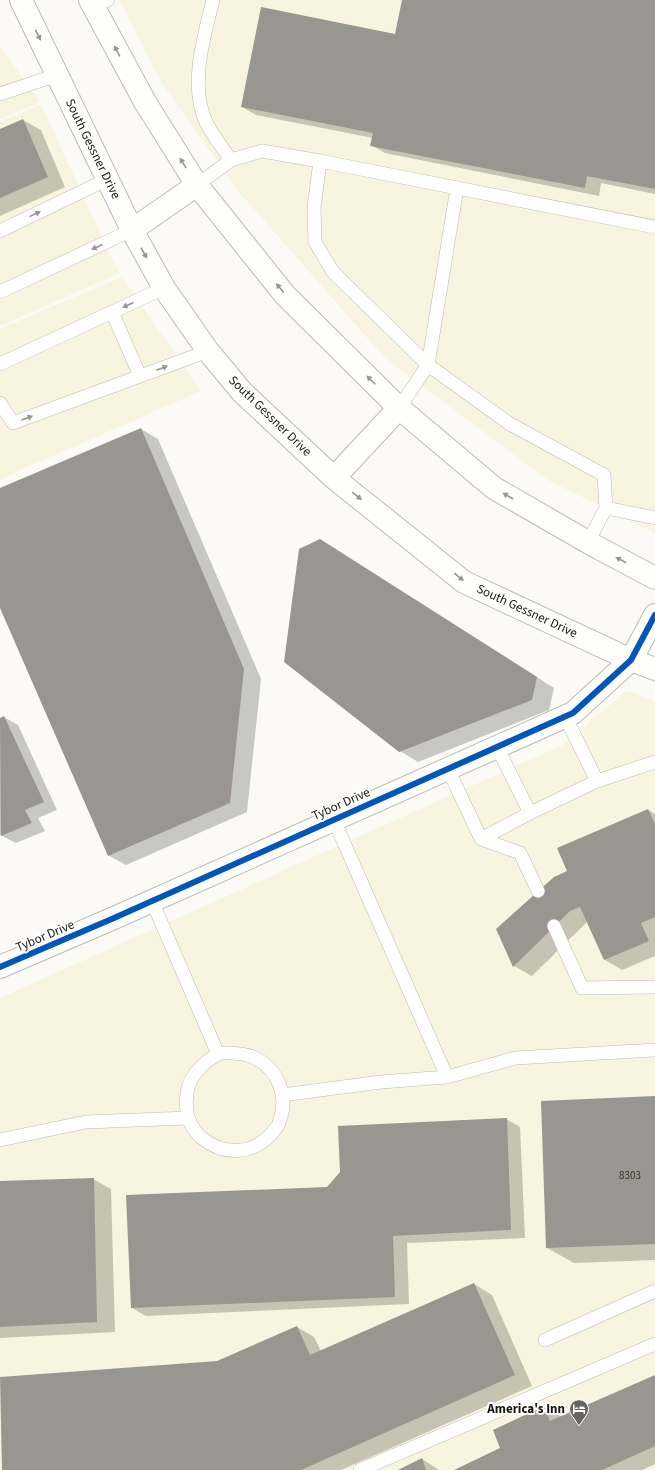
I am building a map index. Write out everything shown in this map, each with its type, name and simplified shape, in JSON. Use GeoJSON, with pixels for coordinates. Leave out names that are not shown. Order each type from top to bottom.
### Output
{"type":"FeatureCollection","features":[{"type":"Feature","properties":{"kind":"main road","name":"South Gessner Drive"},"geometry":{"type":"LineString","coordinates":[[21,0],[132,230],[164,288],[208,351],[242,392],[334,478],[464,582],[631,660],[655,669]]}},
{"type":"Feature","properties":{"kind":"main road"},"geometry":{"type":"LineString","coordinates":[[97,2],[145,102],[197,186],[285,295],[399,408],[494,488],[588,542],[655,578]]}},
{"type":"Feature","properties":{"kind":"main road"},"geometry":{"type":"LineString","coordinates":[[132,230],[197,186]]}},
{"type":"Feature","properties":{"kind":"main road"},"geometry":{"type":"LineString","coordinates":[[334,478],[399,408]]}},
{"type":"Feature","properties":{"kind":"main road","name":"Tybor Drive"},"geometry":{"type":"LineString","coordinates":[[0,966],[152,901],[573,713],[631,660],[655,615]]}},
{"type":"Feature","properties":{"kind":"lane"},"geometry":{"type":"LineString","coordinates":[[213,0],[199,63],[199,98],[205,121],[231,160]]}},
{"type":"Feature","properties":{"kind":"lane"},"geometry":{"type":"LineString","coordinates":[[0,94],[57,75]]}},
{"type":"Feature","properties":{"kind":"lane"},"geometry":{"type":"LineString","coordinates":[[197,186],[231,160],[262,151],[655,227]]}},
{"type":"Feature","properties":{"kind":"lane"},"geometry":{"type":"LineString","coordinates":[[320,161],[314,208],[315,242],[333,272],[428,365],[510,424],[604,476],[606,508],[588,542]]}},
{"type":"Feature","properties":{"kind":"lane"},"geometry":{"type":"LineString","coordinates":[[0,231],[108,179]]}},
{"type":"Feature","properties":{"kind":"lane"},"geometry":{"type":"LineString","coordinates":[[399,408],[428,365],[457,188]]}},
{"type":"Feature","properties":{"kind":"lane"},"geometry":{"type":"LineString","coordinates":[[0,292],[132,230]]}},
{"type":"Feature","properties":{"kind":"lane"},"geometry":{"type":"LineString","coordinates":[[0,364],[164,288]]}},
{"type":"Feature","properties":{"kind":"lane"},"geometry":{"type":"LineString","coordinates":[[112,312],[140,376]]}},
{"type":"Feature","properties":{"kind":"lane"},"geometry":{"type":"LineString","coordinates":[[0,403],[13,423],[208,351]]}},
{"type":"Feature","properties":{"kind":"lane"},"geometry":{"type":"LineString","coordinates":[[606,508],[655,518]]}},
{"type":"Feature","properties":{"kind":"lane"},"geometry":{"type":"LineString","coordinates":[[565,716],[597,781]]}},
{"type":"Feature","properties":{"kind":"lane"},"geometry":{"type":"LineString","coordinates":[[496,747],[530,813]]}},
{"type":"Feature","properties":{"kind":"lane"},"geometry":{"type":"LineString","coordinates":[[481,839],[530,813],[597,781],[655,762]]}},
{"type":"Feature","properties":{"kind":"lane"},"geometry":{"type":"LineString","coordinates":[[448,768],[481,839],[520,852],[538,891]]}},
{"type":"Feature","properties":{"kind":"lane"},"geometry":{"type":"LineString","coordinates":[[334,820],[447,1077]]}},
{"type":"Feature","properties":{"kind":"lane"},"geometry":{"type":"LineString","coordinates":[[152,901],[218,1054]]}},
{"type":"Feature","properties":{"kind":"lane"},"geometry":{"type":"LineString","coordinates":[[554,926],[582,988],[655,987]]}},
{"type":"Feature","properties":{"kind":"lane"},"geometry":{"type":"LineString","coordinates":[[282,1095],[381,1082],[447,1077],[515,1058],[655,1050]]}},
{"type":"Feature","properties":{"kind":"lane"},"geometry":{"type":"LineString","coordinates":[[232,1053],[252,1056],[270,1068],[280,1084],[282,1095],[284,1105],[279,1124],[266,1140],[247,1150],[229,1151],[211,1146],[197,1134],[188,1118],[185,1101],[189,1084],[198,1069],[218,1054],[232,1053]]}},
{"type":"Feature","properties":{"kind":"lane"},"geometry":{"type":"LineString","coordinates":[[0,1140],[86,1122],[188,1118]]}},
{"type":"Feature","properties":{"kind":"lane"},"geometry":{"type":"LineString","coordinates":[[545,1340],[655,1291]]}},
{"type":"Feature","properties":{"kind":"lane"},"geometry":{"type":"LineString","coordinates":[[360,1470],[655,1344]]}},
{"type":"Feature","properties":{"kind":"shaded area"},"geometry":{"type":"Polygon","coordinates":[[[119,0],[655,0],[655,533],[546,479],[386,359],[240,193],[165,88],[119,0]]]}},
{"type":"Feature","properties":{"kind":"shaded area"},"geometry":{"type":"Polygon","coordinates":[[[0,46],[40,102],[0,119],[0,46]]]}},
{"type":"Feature","properties":{"kind":"shaded area"},"geometry":{"type":"Polygon","coordinates":[[[41,105],[119,273],[0,326],[0,122],[41,105]]]}},
{"type":"Feature","properties":{"kind":"shaded area"},"geometry":{"type":"Polygon","coordinates":[[[122,277],[201,391],[0,479],[0,329],[122,277]]]}},
{"type":"Feature","properties":{"kind":"shaded area"},"geometry":{"type":"Polygon","coordinates":[[[626,691],[655,701],[655,1470],[0,1470],[0,998],[563,745],[626,691]]]}},
{"type":"Feature","properties":{"kind":"building"},"geometry":{"type":"Polygon","coordinates":[[[402,0],[655,0],[655,189],[587,176],[585,188],[370,146],[373,133],[241,107],[261,7],[395,34],[402,0]]]}},
{"type":"Feature","properties":{"kind":"building"},"geometry":{"type":"Polygon","coordinates":[[[23,119],[48,177],[0,198],[0,129],[23,119]]]}},
{"type":"Feature","properties":{"kind":"building"},"geometry":{"type":"Polygon","coordinates":[[[141,428],[244,669],[230,803],[108,856],[0,608],[0,488],[141,428]]]}},
{"type":"Feature","properties":{"kind":"building"},"geometry":{"type":"Polygon","coordinates":[[[320,539],[537,677],[532,700],[399,752],[284,662],[299,549],[320,539]]]}},
{"type":"Feature","properties":{"kind":"building"},"geometry":{"type":"Polygon","coordinates":[[[4,716],[44,802],[25,810],[32,823],[1,836],[0,718],[4,716]]]}},
{"type":"Feature","properties":{"kind":"building"},"geometry":{"type":"Polygon","coordinates":[[[648,809],[655,824],[655,917],[641,923],[649,941],[604,960],[580,907],[570,911],[513,967],[496,929],[554,877],[567,871],[557,848],[648,809]]]}},
{"type":"Feature","properties":{"kind":"building"},"geometry":{"type":"Polygon","coordinates":[[[655,1096],[655,1244],[546,1248],[541,1101],[655,1096]]]}},
{"type":"Feature","properties":{"kind":"building"},"geometry":{"type":"Polygon","coordinates":[[[507,1118],[511,1230],[393,1236],[395,1297],[131,1308],[126,1195],[327,1187],[340,1172],[338,1126],[507,1118]]]}},
{"type":"Feature","properties":{"kind":"building"},"geometry":{"type":"Polygon","coordinates":[[[94,1178],[97,1322],[0,1327],[0,1181],[94,1178]]]}},
{"type":"Feature","properties":{"kind":"building"},"geometry":{"type":"Polygon","coordinates":[[[474,1283],[515,1375],[301,1470],[2,1470],[0,1377],[217,1361],[297,1326],[310,1355],[474,1283]]]}},
{"type":"Feature","properties":{"kind":"building","name":"America's Inn"},"geometry":{"type":"Polygon","coordinates":[[[655,1375],[655,1446],[602,1470],[454,1470],[500,1448],[493,1430],[544,1406],[550,1421],[655,1375]]]}},
{"type":"Feature","properties":{"kind":"building"},"geometry":{"type":"Polygon","coordinates":[[[422,1458],[426,1470],[398,1470],[422,1458]]]}},
{"type":"Feature","properties":{"kind":"cycle path"},"geometry":{"type":"LineString","coordinates":[[0,967],[114,918],[573,713],[631,660],[655,615]]}},
{"type":"Feature","properties":{"kind":"place","name":"America's Inn"},"geometry":{"type":"Point","coordinates":[579,1426]}}]}
